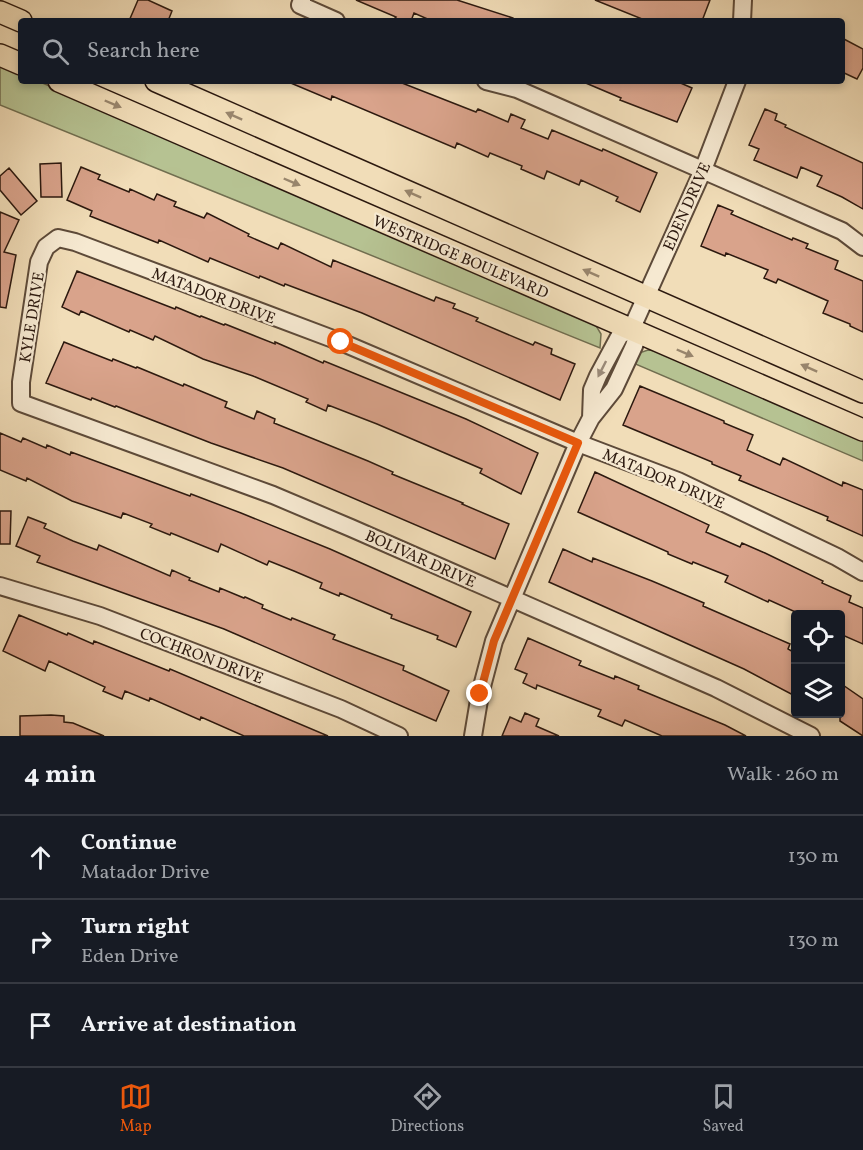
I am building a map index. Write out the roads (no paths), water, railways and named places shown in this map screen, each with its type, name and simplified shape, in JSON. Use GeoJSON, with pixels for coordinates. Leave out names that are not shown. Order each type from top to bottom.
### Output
{"type":"FeatureCollection","features":[{"type":"Feature","properties":{"kind":"main road"},"geometry":{"type":"LineString","coordinates":[[0,12],[18,20]]}},
{"type":"Feature","properties":{"kind":"main road"},"geometry":{"type":"LineString","coordinates":[[0,55],[18,63]]}},
{"type":"Feature","properties":{"kind":"main road","name":"WESTRIDGE BOULEVARD"},"geometry":{"type":"LineString","coordinates":[[66,84],[863,430]]}},
{"type":"Feature","properties":{"kind":"main road"},"geometry":{"type":"LineString","coordinates":[[163,84],[863,392]]}},
{"type":"Feature","properties":{"kind":"street"},"geometry":{"type":"LineString","coordinates":[[742,18],[743,0]]}},
{"type":"Feature","properties":{"kind":"street"},"geometry":{"type":"LineString","coordinates":[[301,3],[330,18]]}},
{"type":"Feature","properties":{"kind":"street"},"geometry":{"type":"LineString","coordinates":[[498,84],[517,89],[842,231],[863,247]]}},
{"type":"Feature","properties":{"kind":"street","name":"EDEN DRIVE"},"geometry":{"type":"LineString","coordinates":[[473,736],[480,694],[494,641],[578,443],[591,418],[614,389],[636,340],[631,330],[703,170],[736,84]]}},
{"type":"Feature","properties":{"kind":"street","name":"KYLE DRIVE"},"geometry":{"type":"LineString","coordinates":[[21,403],[21,382],[39,262],[46,247],[58,238]]}},
{"type":"Feature","properties":{"kind":"street","name":"MATADOR DRIVE"},"geometry":{"type":"LineString","coordinates":[[58,238],[75,242],[341,342],[578,443],[678,481],[837,557],[863,572]]}},
{"type":"Feature","properties":{"kind":"street","name":"BOLIVAR DRIVE"},"geometry":{"type":"LineString","coordinates":[[21,403],[273,495],[716,688],[811,736]]}},
{"type":"Feature","properties":{"kind":"street","name":"COCHRON DRIVE"},"geometry":{"type":"LineString","coordinates":[[0,586],[100,616],[341,709],[399,736]]}}]}
